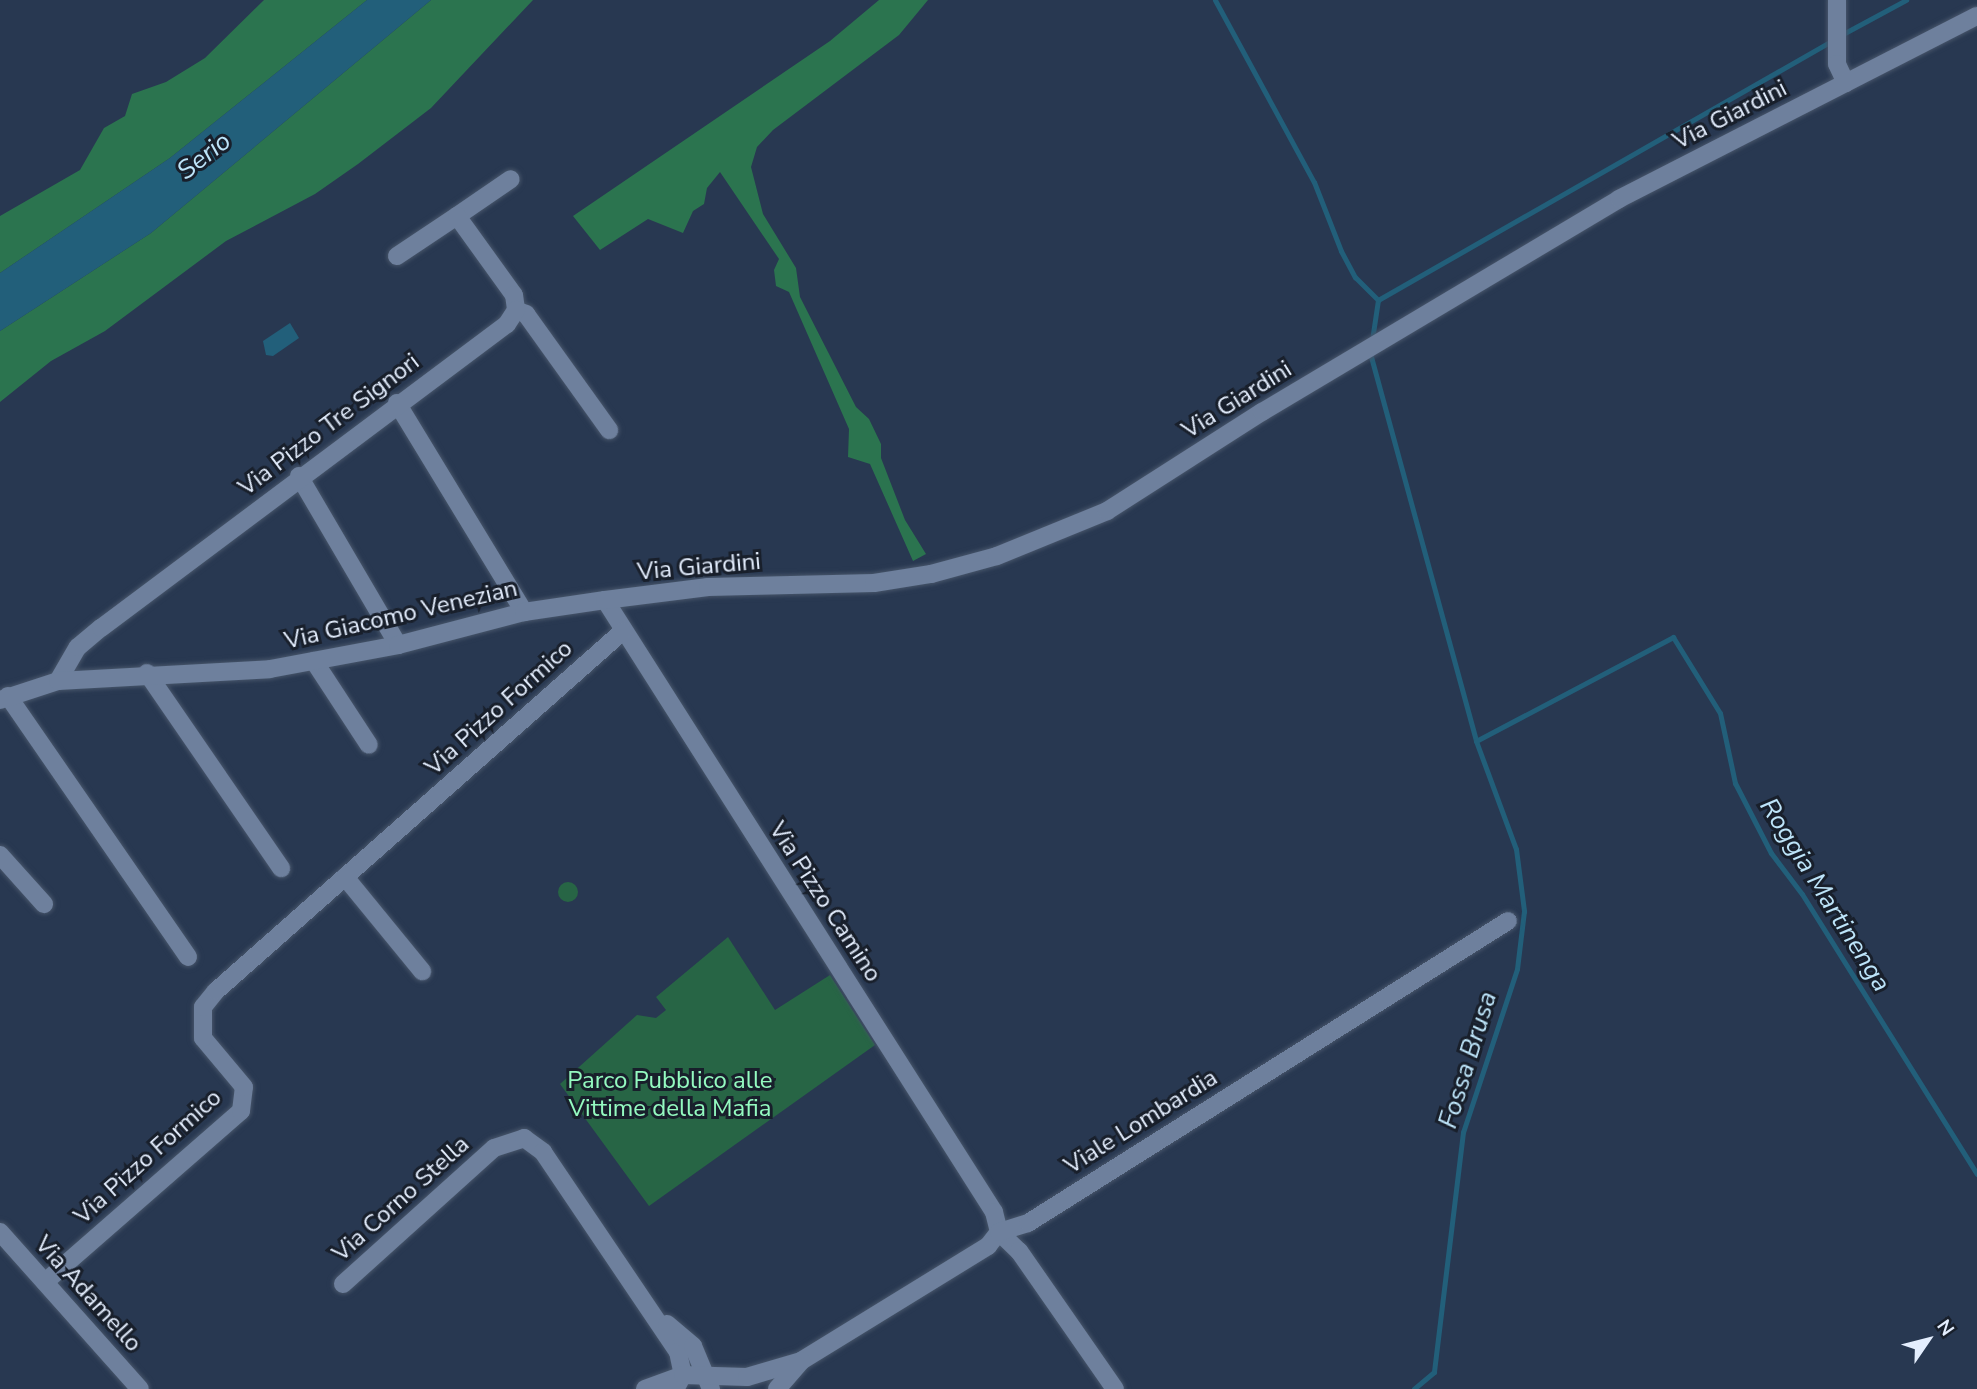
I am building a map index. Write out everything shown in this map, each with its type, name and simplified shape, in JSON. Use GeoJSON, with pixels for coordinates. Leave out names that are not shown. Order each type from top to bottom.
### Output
{"type":"FeatureCollection","features":[{"type":"Feature","properties":{"kind":"street"},"geometry":{"type":"LineString","coordinates":[[1837,9],[1837,64],[1846,83]]}},
{"type":"Feature","properties":{"kind":"street","name":"Via Giardini"},"geometry":{"type":"LineString","coordinates":[[605,600],[708,587],[874,583],[931,574],[1060,532],[1144,490],[1262,412],[1619,199],[1977,16]]}},
{"type":"Feature","properties":{"kind":"street"},"geometry":{"type":"LineString","coordinates":[[397,256],[511,179]]}},
{"type":"Feature","properties":{"kind":"street"},"geometry":{"type":"LineString","coordinates":[[457,216],[514,295],[516,310],[526,314],[609,430]]}},
{"type":"Feature","properties":{"kind":"street","name":"Via Pizzo Tre Signori"},"geometry":{"type":"LineString","coordinates":[[58,681],[78,647],[299,476],[507,324],[516,310]]}},
{"type":"Feature","properties":{"kind":"street"},"geometry":{"type":"LineString","coordinates":[[397,403],[524,612]]}},
{"type":"Feature","properties":{"kind":"street"},"geometry":{"type":"LineString","coordinates":[[299,476],[398,645]]}},
{"type":"Feature","properties":{"kind":"street","name":"Via Giacomo Venezian"},"geometry":{"type":"LineString","coordinates":[[4,698],[58,681],[147,673],[270,669],[398,645],[524,612],[605,600]]}},
{"type":"Feature","properties":{"kind":"street","name":"Via Pizzo Camino"},"geometry":{"type":"LineString","coordinates":[[605,600],[994,1212],[999,1232]]}},
{"type":"Feature","properties":{"kind":"street","name":"Via Pizzo Formico"},"geometry":{"type":"LineString","coordinates":[[45,1282],[241,1111],[244,1087],[203,1038],[204,1007],[216,991],[623,631]]}},
{"type":"Feature","properties":{"kind":"street"},"geometry":{"type":"LineString","coordinates":[[314,661],[369,745]]}},
{"type":"Feature","properties":{"kind":"street"},"geometry":{"type":"LineString","coordinates":[[147,673],[281,868]]}},
{"type":"Feature","properties":{"kind":"street"},"geometry":{"type":"LineString","coordinates":[[4,698],[188,957]]}},
{"type":"Feature","properties":{"kind":"street"},"geometry":{"type":"LineString","coordinates":[[0,855],[44,904]]}},
{"type":"Feature","properties":{"kind":"street"},"geometry":{"type":"LineString","coordinates":[[345,877],[422,971]]}},
{"type":"Feature","properties":{"kind":"street","name":"Viale Lombardia"},"geometry":{"type":"LineString","coordinates":[[645,1389],[679,1382],[707,1382],[729,1374],[747,1377],[802,1361],[988,1247],[999,1232],[1028,1223],[1508,921]]}},
{"type":"Feature","properties":{"kind":"street","name":"Via Corno Stella"},"geometry":{"type":"LineString","coordinates":[[343,1284],[494,1148],[524,1138],[543,1152],[678,1352],[679,1382]]}},
{"type":"Feature","properties":{"kind":"street","name":"Via Adamello"},"geometry":{"type":"LineString","coordinates":[[0,1232],[140,1389]]}},
{"type":"Feature","properties":{"kind":"street"},"geometry":{"type":"LineString","coordinates":[[999,1232],[1019,1251],[1115,1389]]}},
{"type":"Feature","properties":{"kind":"street","name":"Via Corno Stella"},"geometry":{"type":"LineString","coordinates":[[652,1312],[693,1346],[707,1382]]}},
{"type":"Feature","properties":{"kind":"street","name":"Viale Lombardia"},"geometry":{"type":"LineString","coordinates":[[778,1389],[802,1361]]}},
{"type":"Feature","properties":{"kind":"street"},"geometry":{"type":"LineString","coordinates":[[729,1374],[746,1389]]}},
{"type":"Feature","properties":{"kind":"green space"},"geometry":{"type":"Polygon","coordinates":[[[264,0],[367,0],[170,158],[0,273],[0,216],[80,170],[104,128],[125,116],[132,94],[166,82],[205,58],[264,0]]]}},
{"type":"Feature","properties":{"kind":"green space"},"geometry":{"type":"Polygon","coordinates":[[[431,0],[533,0],[431,108],[358,164],[315,194],[226,241],[105,331],[51,361],[0,402],[0,331],[151,233],[431,0]]]}},
{"type":"Feature","properties":{"kind":"green space"},"geometry":{"type":"Polygon","coordinates":[[[879,0],[928,0],[899,35],[773,130],[757,147],[751,167],[763,214],[796,268],[800,297],[856,407],[869,419],[881,444],[881,458],[905,520],[926,554],[913,561],[870,464],[848,457],[849,429],[789,292],[776,286],[774,270],[779,259],[720,172],[707,188],[704,204],[693,211],[683,233],[648,219],[600,250],[573,216],[830,41],[879,0]]]}},
{"type":"Feature","properties":{"kind":"green space"},"geometry":{"type":"Polygon","coordinates":[[[568,882],[575,885],[578,892],[575,899],[568,902],[561,899],[558,892],[561,885],[568,882]]]}},
{"type":"Feature","properties":{"kind":"green space","name":"Parco Pubblico alle Vittime della Mafia"},"geometry":{"type":"Polygon","coordinates":[[[728,937],[775,1010],[830,975],[875,1045],[649,1206],[560,1084],[637,1015],[656,1018],[666,1010],[656,997],[728,937]]]}},
{"type":"Feature","properties":{"kind":"water","name":"Serio"},"geometry":{"type":"Polygon","coordinates":[[[367,0],[431,0],[151,233],[0,331],[0,273],[170,158],[367,0]]]}},
{"type":"Feature","properties":{"kind":"water"},"geometry":{"type":"Polygon","coordinates":[[[290,323],[299,338],[273,356],[266,355],[263,341],[290,323]]]}},
{"type":"Feature","properties":{"kind":"waterway"},"geometry":{"type":"LineString","coordinates":[[1215,0],[1314,182],[1341,251],[1355,277],[1378,300]]}},
{"type":"Feature","properties":{"kind":"waterway"},"geometry":{"type":"LineString","coordinates":[[1841,35],[1906,0]]}},
{"type":"Feature","properties":{"kind":"waterway"},"geometry":{"type":"LineString","coordinates":[[1372,340],[1378,300],[1833,40]]}},
{"type":"Feature","properties":{"kind":"waterway","name":"Fossa Brusa"},"geometry":{"type":"LineString","coordinates":[[1370,353],[1476,741],[1516,849],[1524,911],[1517,969],[1463,1132],[1434,1372],[1414,1389]]}},
{"type":"Feature","properties":{"kind":"waterway","name":"Roggia Martinenga"},"geometry":{"type":"LineString","coordinates":[[1476,741],[1673,637],[1720,713],[1735,783],[1771,853],[1802,894],[1977,1174]]}}]}
